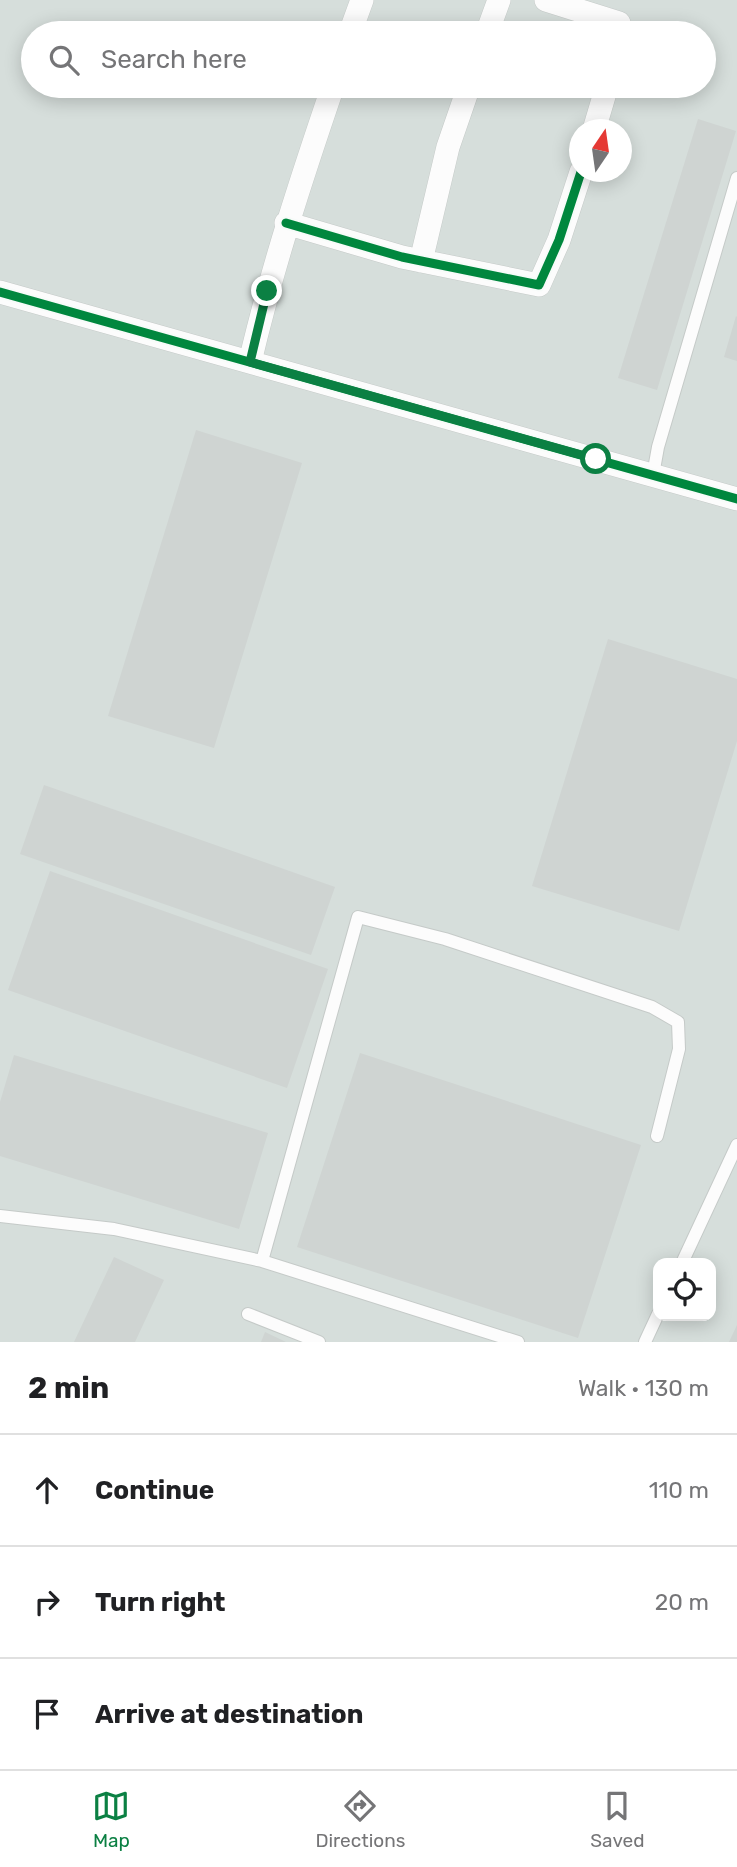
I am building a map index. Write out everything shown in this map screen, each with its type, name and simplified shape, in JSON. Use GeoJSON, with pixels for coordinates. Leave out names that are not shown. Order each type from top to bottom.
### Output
{"type":"FeatureCollection","features":[{"type":"Feature","properties":{"kind":"street"},"geometry":{"type":"LineString","coordinates":[[354,21],[362,0]]}},
{"type":"Feature","properties":{"kind":"street"},"geometry":{"type":"LineString","coordinates":[[491,21],[499,0]]}},
{"type":"Feature","properties":{"kind":"street"},"geometry":{"type":"LineString","coordinates":[[545,0],[612,21]]}},
{"type":"Feature","properties":{"kind":"street"},"geometry":{"type":"LineString","coordinates":[[250,362],[286,223],[328,98]]}},
{"type":"Feature","properties":{"kind":"street"},"geometry":{"type":"LineString","coordinates":[[421,261],[448,147],[465,98]]}},
{"type":"Feature","properties":{"kind":"street"},"geometry":{"type":"LineString","coordinates":[[597,119],[603,98]]}},
{"type":"Feature","properties":{"kind":"street"},"geometry":{"type":"LineString","coordinates":[[286,223],[402,257],[539,285],[559,240],[578,182]]}},
{"type":"Feature","properties":{"kind":"street"},"geometry":{"type":"LineString","coordinates":[[0,292],[737,499]]}},
{"type":"Feature","properties":{"kind":"lane"},"geometry":{"type":"LineString","coordinates":[[653,475],[658,447],[737,178]]}},
{"type":"Feature","properties":{"kind":"lane"},"geometry":{"type":"LineString","coordinates":[[262,1261],[358,917],[445,939],[652,1007],[678,1022],[679,1049],[657,1136]]}},
{"type":"Feature","properties":{"kind":"lane"},"geometry":{"type":"LineString","coordinates":[[684,1258],[737,1145]]}},
{"type":"Feature","properties":{"kind":"lane"},"geometry":{"type":"LineString","coordinates":[[0,1216],[114,1228],[262,1261],[519,1342]]}},
{"type":"Feature","properties":{"kind":"lane"},"geometry":{"type":"LineString","coordinates":[[248,1314],[319,1342]]}},
{"type":"Feature","properties":{"kind":"lane"},"geometry":{"type":"LineString","coordinates":[[645,1342],[655,1321]]}},
{"type":"Feature","properties":{"kind":"shaded area"},"geometry":{"type":"Polygon","coordinates":[[[0,0],[737,0],[737,1342],[0,1342],[0,0]]]}},
{"type":"Feature","properties":{"kind":"building"},"geometry":{"type":"Polygon","coordinates":[[[698,119],[736,131],[657,390],[618,378],[698,119]]]}},
{"type":"Feature","properties":{"kind":"building"},"geometry":{"type":"Polygon","coordinates":[[[737,317],[737,361],[724,357],[737,317]]]}},
{"type":"Feature","properties":{"kind":"building"},"geometry":{"type":"Polygon","coordinates":[[[196,430],[302,463],[214,748],[108,716],[196,430]]]}},
{"type":"Feature","properties":{"kind":"building"},"geometry":{"type":"Polygon","coordinates":[[[608,639],[737,679],[737,741],[679,931],[532,886],[608,639]]]}},
{"type":"Feature","properties":{"kind":"building"},"geometry":{"type":"Polygon","coordinates":[[[44,785],[335,887],[311,955],[20,854],[44,785]]]}},
{"type":"Feature","properties":{"kind":"building"},"geometry":{"type":"Polygon","coordinates":[[[50,871],[328,969],[287,1088],[8,990],[50,871]]]}},
{"type":"Feature","properties":{"kind":"building"},"geometry":{"type":"Polygon","coordinates":[[[360,1053],[641,1145],[578,1338],[297,1247],[360,1053]]]}},
{"type":"Feature","properties":{"kind":"building"},"geometry":{"type":"Polygon","coordinates":[[[14,1055],[268,1133],[239,1229],[0,1156],[0,1102],[14,1055]]]}},
{"type":"Feature","properties":{"kind":"building"},"geometry":{"type":"Polygon","coordinates":[[[114,1257],[164,1280],[135,1342],[74,1342],[114,1257]]]}},
{"type":"Feature","properties":{"kind":"building"},"geometry":{"type":"Polygon","coordinates":[[[737,1325],[737,1342],[729,1342],[737,1325]]]}},
{"type":"Feature","properties":{"kind":"building"},"geometry":{"type":"Polygon","coordinates":[[[265,1332],[286,1342],[261,1342],[265,1332]]]}},
{"type":"Feature","properties":{"kind":"cycle path"},"geometry":{"type":"LineString","coordinates":[[286,223],[402,257],[539,285],[559,240],[578,182]]}},
{"type":"Feature","properties":{"kind":"cycle path"},"geometry":{"type":"LineString","coordinates":[[0,292],[737,499]]}},
{"type":"Feature","properties":{"kind":"route"},"geometry":{"type":"LineString","coordinates":[[267,291],[250,362],[596,459]]}}]}
